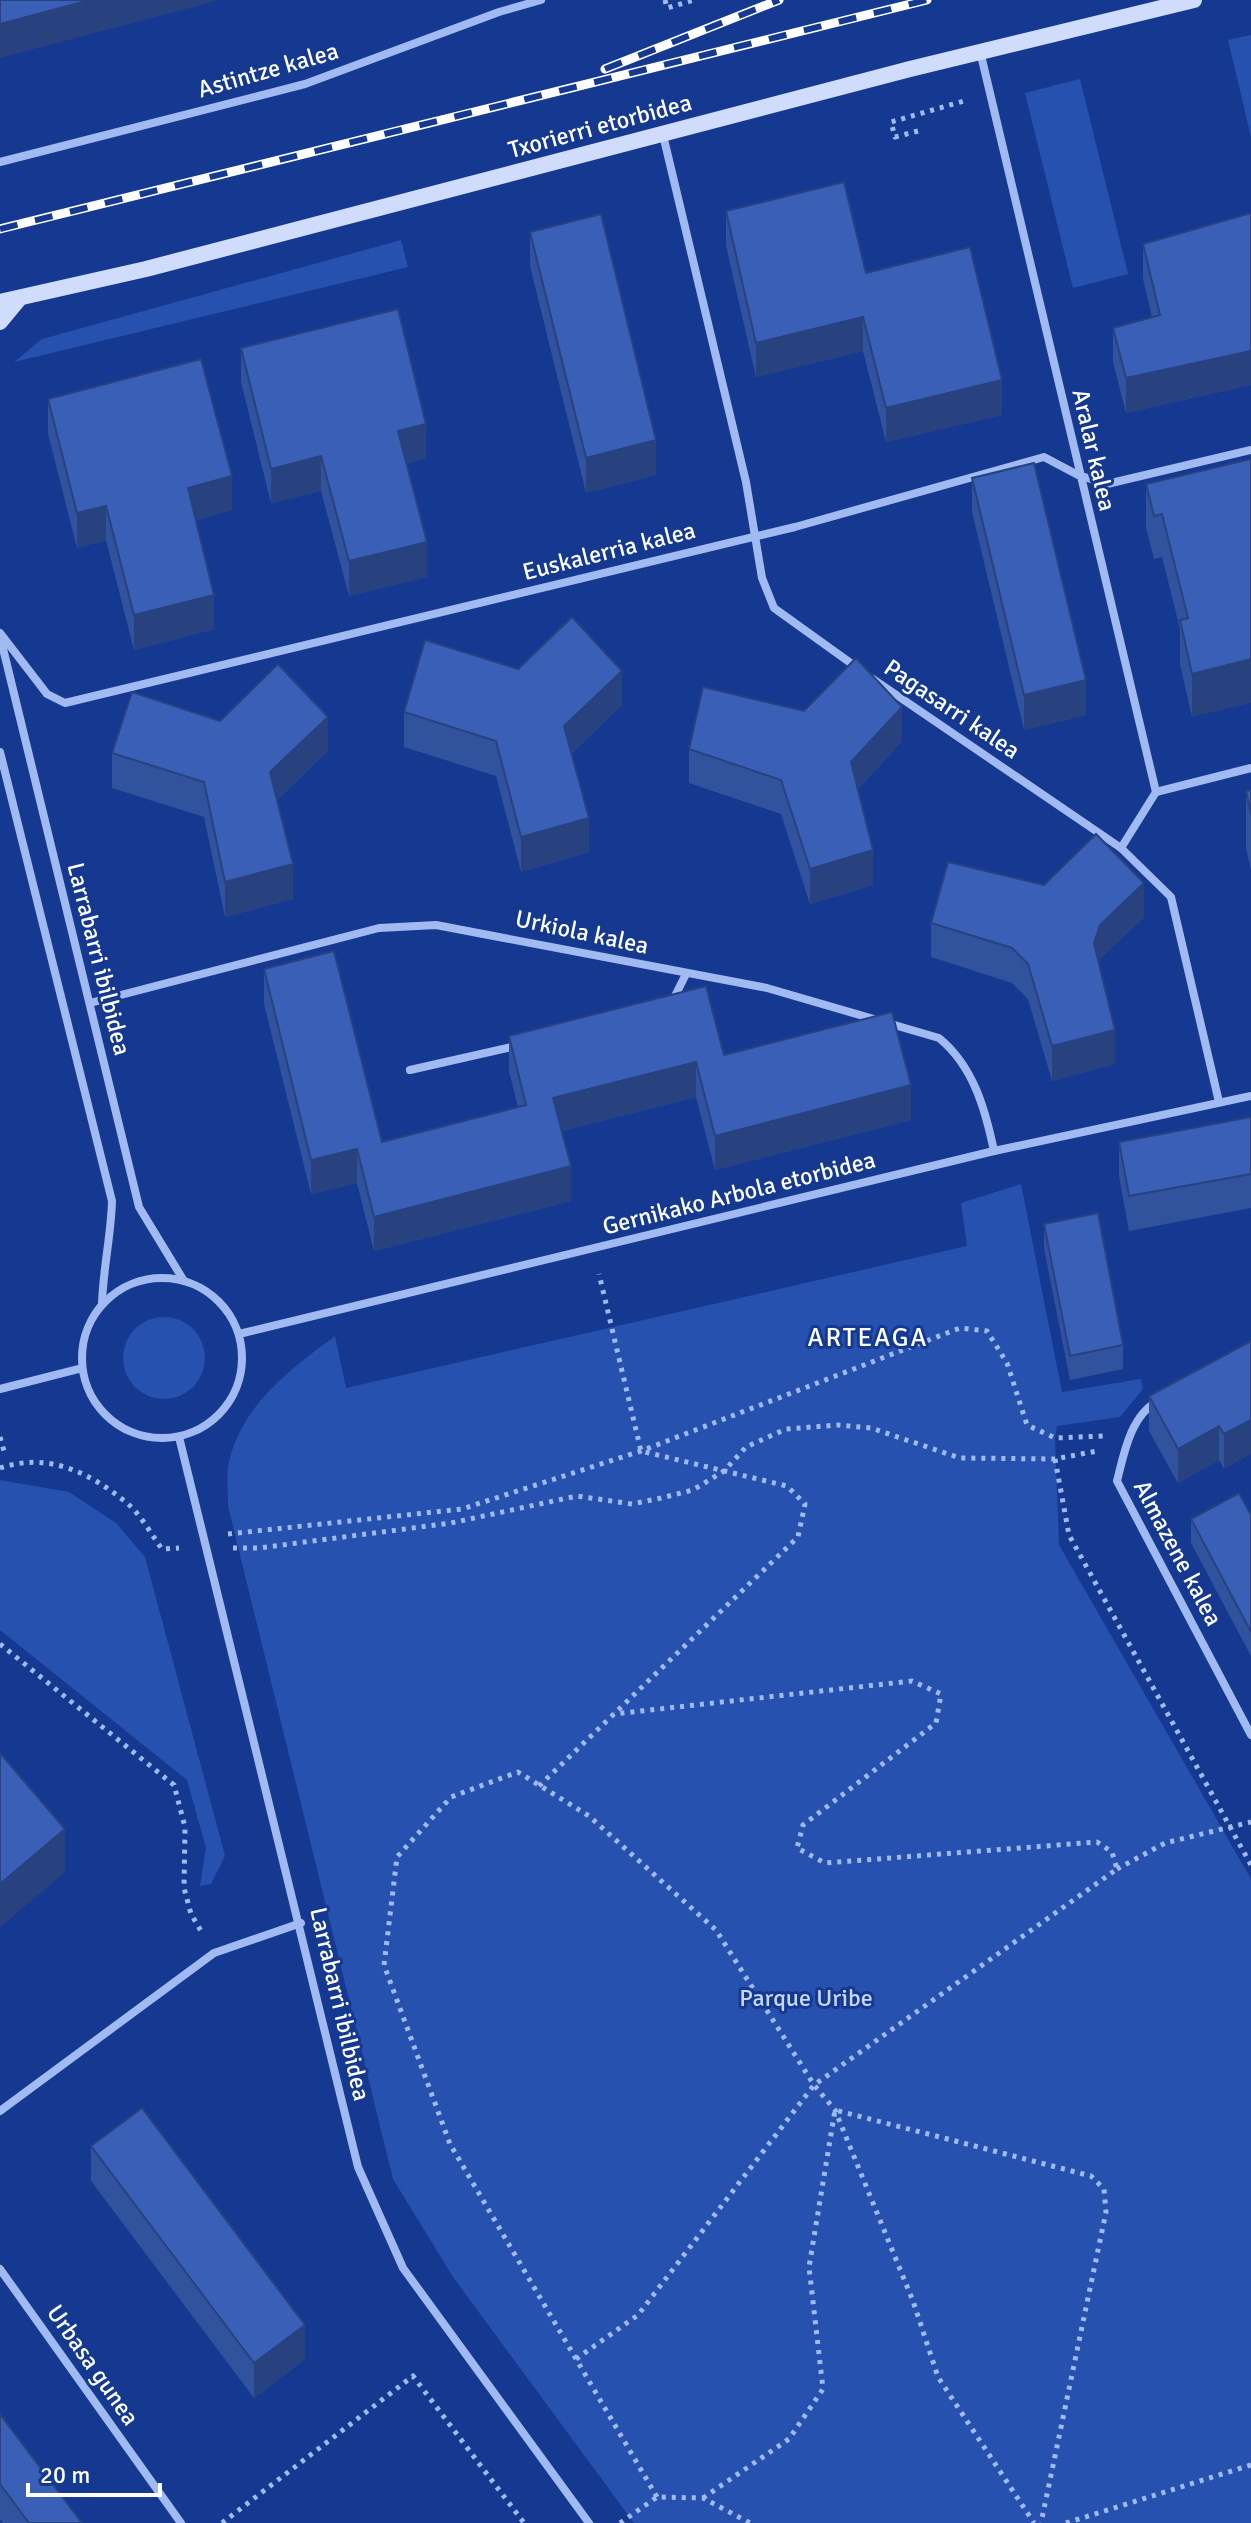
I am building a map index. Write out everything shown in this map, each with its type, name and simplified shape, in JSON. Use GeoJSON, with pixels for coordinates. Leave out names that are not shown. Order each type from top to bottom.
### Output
{"type":"FeatureCollection","features":[{"type":"Feature","properties":{"kind":"street","name":"Astintze kalea"},"geometry":{"type":"LineString","coordinates":[[0,162],[305,84],[499,12],[541,0]]}},
{"type":"Feature","properties":{"kind":"street","name":"Txorierri etorbidea"},"geometry":{"type":"LineString","coordinates":[[0,302],[663,135],[980,51],[1194,0]]}},
{"type":"Feature","properties":{"kind":"street","name":"Aralar kalea"},"geometry":{"type":"LineString","coordinates":[[980,51],[1078,475],[1156,792]]}},
{"type":"Feature","properties":{"kind":"street","name":"Pagasarri kalea"},"geometry":{"type":"LineString","coordinates":[[663,135],[746,482],[762,578],[774,608],[1121,848],[1171,897],[1219,1102]]}},
{"type":"Feature","properties":{"kind":"street"},"geometry":{"type":"LineString","coordinates":[[0,322],[19,299]]}},
{"type":"Feature","properties":{"kind":"street","name":"Euskalerria kalea"},"geometry":{"type":"LineString","coordinates":[[0,634],[47,694],[65,703],[755,536],[1044,457],[1078,475],[1107,484],[1251,450]]}},
{"type":"Feature","properties":{"kind":"street","name":"Larrabarri ibilbidea"},"geometry":{"type":"LineString","coordinates":[[0,634],[139,1207],[184,1281]]}},
{"type":"Feature","properties":{"kind":"street","name":"Larrabarri ibilbidea"},"geometry":{"type":"LineString","coordinates":[[0,752],[112,1201],[111,1227],[103,1261],[102,1304]]}},
{"type":"Feature","properties":{"kind":"street"},"geometry":{"type":"LineString","coordinates":[[1121,848],[1156,792],[1251,768]]}},
{"type":"Feature","properties":{"kind":"street","name":"Urkiola kalea"},"geometry":{"type":"LineString","coordinates":[[90,1003],[393,927],[436,925],[767,988],[939,1038],[962,1057],[986,1115],[994,1151]]}},
{"type":"Feature","properties":{"kind":"street"},"geometry":{"type":"LineString","coordinates":[[667,1011],[686,974]]}},
{"type":"Feature","properties":{"kind":"street"},"geometry":{"type":"LineString","coordinates":[[410,1070],[531,1042]]}},
{"type":"Feature","properties":{"kind":"street","name":"Gernikako Arbola etorbidea"},"geometry":{"type":"LineString","coordinates":[[239,1334],[994,1151],[1251,1096]]}},
{"type":"Feature","properties":{"kind":"street"},"geometry":{"type":"LineString","coordinates":[[162,1278],[184,1281],[208,1292],[227,1310],[239,1334],[243,1360],[238,1387],[224,1410],[204,1428],[179,1437],[152,1439],[126,1431],[105,1415],[89,1394],[82,1368],[82,1345],[102,1304],[119,1291],[140,1282],[162,1278]]}},
{"type":"Feature","properties":{"kind":"street"},"geometry":{"type":"LineString","coordinates":[[0,1389],[82,1368]]}},
{"type":"Feature","properties":{"kind":"street","name":"Almazene kalea"},"geometry":{"type":"LineString","coordinates":[[1162,1399],[1149,1405],[1125,1437],[1117,1481],[1251,1735]]}},
{"type":"Feature","properties":{"kind":"street","name":"Larrabarri ibilbidea"},"geometry":{"type":"LineString","coordinates":[[179,1437],[301,1923],[358,2167],[403,2268],[589,2523]]}},
{"type":"Feature","properties":{"kind":"street"},"geometry":{"type":"LineString","coordinates":[[0,2111],[214,1953],[301,1923]]}},
{"type":"Feature","properties":{"kind":"street","name":"Urbasa gunea"},"geometry":{"type":"LineString","coordinates":[[0,2269],[181,2523]]}},
{"type":"Feature","properties":{"kind":"path"},"geometry":{"type":"LineString","coordinates":[[665,0],[667,8],[694,0]]}},
{"type":"Feature","properties":{"kind":"path"},"geometry":{"type":"LineString","coordinates":[[918,131],[895,137],[891,122],[992,93]]}},
{"type":"Feature","properties":{"kind":"path"},"geometry":{"type":"LineString","coordinates":[[593,1249],[641,1451]]}},
{"type":"Feature","properties":{"kind":"path"},"geometry":{"type":"LineString","coordinates":[[204,1536],[462,1509],[641,1451],[960,1328],[987,1331],[1007,1363],[1027,1425],[1055,1438],[1125,1437]]}},
{"type":"Feature","properties":{"kind":"path"},"geometry":{"type":"LineString","coordinates":[[0,1468],[27,1459],[74,1469],[129,1505],[162,1549],[259,1548],[451,1523],[577,1496],[632,1504],[693,1490],[724,1471],[746,1447],[761,1437],[786,1429],[838,1425],[871,1428],[960,1458],[1055,1459],[1093,1454],[1125,1437]]}},
{"type":"Feature","properties":{"kind":"path"},"geometry":{"type":"LineString","coordinates":[[0,1437],[4,1451],[0,1454]]}},
{"type":"Feature","properties":{"kind":"path"},"geometry":{"type":"LineString","coordinates":[[539,1786],[798,1537],[805,1504],[787,1486],[641,1451]]}},
{"type":"Feature","properties":{"kind":"path"},"geometry":{"type":"LineString","coordinates":[[1055,1459],[1069,1535],[1251,1865]]}},
{"type":"Feature","properties":{"kind":"path"},"geometry":{"type":"LineString","coordinates":[[0,1644],[174,1785],[185,1827],[184,1888],[191,1914],[214,1953]]}},
{"type":"Feature","properties":{"kind":"path"},"geometry":{"type":"LineString","coordinates":[[614,1714],[912,1681],[941,1694],[936,1723],[803,1825],[797,1848],[825,1863],[1097,1842],[1112,1852],[1117,1869]]}},
{"type":"Feature","properties":{"kind":"path"},"geometry":{"type":"LineString","coordinates":[[657,2497],[450,2144],[384,1965],[397,1857],[451,1797],[518,1772],[589,1816],[716,1930],[814,2085],[835,2110],[913,2301],[938,2377],[1034,2523]]}},
{"type":"Feature","properties":{"kind":"path"},"geometry":{"type":"LineString","coordinates":[[576,2359],[638,2315],[814,2085],[1117,1869],[1165,1843],[1251,1822]]}},
{"type":"Feature","properties":{"kind":"path"},"geometry":{"type":"LineString","coordinates":[[703,2498],[789,2439],[823,2389],[809,2267],[835,2110]]}},
{"type":"Feature","properties":{"kind":"path"},"geometry":{"type":"LineString","coordinates":[[835,2110],[1091,2176],[1104,2189],[1106,2212],[1041,2523]]}},
{"type":"Feature","properties":{"kind":"path"},"geometry":{"type":"LineString","coordinates":[[222,2523],[413,2376],[524,2523]]}},
{"type":"Feature","properties":{"kind":"path"},"geometry":{"type":"LineString","coordinates":[[1066,2523],[1251,2465]]}},
{"type":"Feature","properties":{"kind":"path"},"geometry":{"type":"LineString","coordinates":[[620,2523],[657,2497],[703,2498],[750,2523]]}},
{"type":"Feature","properties":{"kind":"green space"},"geometry":{"type":"Polygon","coordinates":[[[1251,35],[1251,137],[1228,40],[1251,35]]]}},
{"type":"Feature","properties":{"kind":"green space"},"geometry":{"type":"Polygon","coordinates":[[[1080,79],[1128,274],[1073,288],[1025,93],[1080,79]]]}},
{"type":"Feature","properties":{"kind":"green space"},"geometry":{"type":"Polygon","coordinates":[[[401,240],[408,267],[14,362],[42,339],[401,240]]]}},
{"type":"Feature","properties":{"kind":"green space","name":"Parque Uribe"},"geometry":{"type":"Polygon","coordinates":[[[1021,1184],[1062,1392],[1141,1379],[1143,1389],[1120,1417],[1057,1426],[1059,1545],[1251,1879],[1251,2523],[634,2523],[453,2277],[393,2179],[228,1506],[227,1478],[235,1441],[245,1422],[270,1390],[335,1336],[346,1388],[967,1246],[961,1203],[1021,1184]]]}},
{"type":"Feature","properties":{"kind":"green space"},"geometry":{"type":"Polygon","coordinates":[[[164,1317],[180,1320],[193,1329],[202,1342],[205,1358],[202,1374],[193,1387],[180,1396],[164,1399],[148,1396],[135,1387],[126,1374],[123,1358],[126,1342],[135,1329],[148,1320],[164,1317]]]}},
{"type":"Feature","properties":{"kind":"green space"},"geometry":{"type":"Polygon","coordinates":[[[0,1480],[69,1492],[116,1523],[145,1557],[225,1856],[211,1884],[200,1886],[206,1848],[187,1780],[0,1630],[0,1480]]]}},
{"type":"Feature","properties":{"kind":"building"},"geometry":{"type":"Polygon","coordinates":[[[0,0],[90,0],[0,24],[0,0]]]}},
{"type":"Feature","properties":{"kind":"building"},"geometry":{"type":"Polygon","coordinates":[[[844,182],[866,273],[970,247],[1002,380],[886,408],[863,317],[756,343],[726,211],[844,182]]]}},
{"type":"Feature","properties":{"kind":"building"},"geometry":{"type":"Polygon","coordinates":[[[1251,213],[1251,351],[1126,378],[1113,328],[1160,315],[1143,244],[1251,213]]]}},
{"type":"Feature","properties":{"kind":"building"},"geometry":{"type":"Polygon","coordinates":[[[601,214],[656,440],[586,458],[530,232],[601,214]]]}},
{"type":"Feature","properties":{"kind":"building"},"geometry":{"type":"Polygon","coordinates":[[[398,309],[426,424],[398,431],[427,542],[349,561],[321,456],[271,469],[241,348],[398,309]]]}},
{"type":"Feature","properties":{"kind":"building"},"geometry":{"type":"Polygon","coordinates":[[[201,359],[232,476],[188,488],[214,595],[134,615],[106,506],[77,513],[48,399],[201,359]]]}},
{"type":"Feature","properties":{"kind":"building"},"geometry":{"type":"Polygon","coordinates":[[[1251,459],[1251,659],[1192,674],[1180,620],[1188,618],[1162,514],[1154,516],[1146,484],[1251,459]]]}},
{"type":"Feature","properties":{"kind":"building"},"geometry":{"type":"Polygon","coordinates":[[[1034,463],[1086,680],[1024,695],[972,478],[1034,463]]]}},
{"type":"Feature","properties":{"kind":"building"},"geometry":{"type":"Polygon","coordinates":[[[572,617],[622,671],[564,726],[589,818],[521,837],[496,741],[404,712],[425,640],[518,669],[572,617]]]}},
{"type":"Feature","properties":{"kind":"building"},"geometry":{"type":"Polygon","coordinates":[[[856,658],[902,707],[851,762],[873,850],[810,869],[781,780],[689,749],[703,687],[804,711],[856,658]]]}},
{"type":"Feature","properties":{"kind":"building"},"geometry":{"type":"Polygon","coordinates":[[[278,664],[328,717],[270,772],[293,864],[225,882],[204,782],[112,753],[132,692],[220,721],[278,664]]]}},
{"type":"Feature","properties":{"kind":"building"},"geometry":{"type":"Polygon","coordinates":[[[1251,790],[1251,814],[1246,791],[1251,790]]]}},
{"type":"Feature","properties":{"kind":"building"},"geometry":{"type":"Polygon","coordinates":[[[1096,834],[1144,883],[1100,925],[1094,943],[1115,1030],[1052,1046],[1028,964],[1012,948],[931,923],[948,862],[1044,885],[1096,834]]]}},
{"type":"Feature","properties":{"kind":"building"},"geometry":{"type":"Polygon","coordinates":[[[334,951],[382,1142],[526,1105],[509,1036],[706,986],[724,1055],[892,1012],[911,1085],[715,1136],[696,1062],[553,1098],[571,1166],[374,1217],[357,1149],[311,1160],[264,969],[334,951]]]}},
{"type":"Feature","properties":{"kind":"building"},"geometry":{"type":"Polygon","coordinates":[[[1251,1117],[1251,1174],[1129,1196],[1119,1142],[1251,1117]]]}},
{"type":"Feature","properties":{"kind":"building"},"geometry":{"type":"Polygon","coordinates":[[[1098,1213],[1123,1345],[1070,1356],[1044,1224],[1098,1213]]]}},
{"type":"Feature","properties":{"kind":"building"},"geometry":{"type":"Polygon","coordinates":[[[1251,1341],[1251,1420],[1224,1434],[1219,1426],[1178,1449],[1149,1396],[1251,1341]]]}},
{"type":"Feature","properties":{"kind":"building"},"geometry":{"type":"Polygon","coordinates":[[[1239,1493],[1251,1515],[1251,1632],[1191,1519],[1239,1493]]]}},
{"type":"Feature","properties":{"kind":"building"},"geometry":{"type":"Polygon","coordinates":[[[0,1753],[65,1829],[0,1884],[0,1753]]]}},
{"type":"Feature","properties":{"kind":"building"},"geometry":{"type":"Polygon","coordinates":[[[142,2108],[305,2325],[254,2363],[91,2146],[142,2108]]]}},
{"type":"Feature","properties":{"kind":"building"},"geometry":{"type":"Polygon","coordinates":[[[0,2414],[82,2523],[29,2523],[0,2484],[0,2414]]]}},
{"type":"Feature","properties":{"kind":"railway"},"geometry":{"type":"LineString","coordinates":[[605,69],[779,0]]}},
{"type":"Feature","properties":{"kind":"railway"},"geometry":{"type":"LineString","coordinates":[[0,229],[927,0]]}},
{"type":"Feature","properties":{"kind":"district","name":"ARTEAGA"},"geometry":{"type":"Point","coordinates":[868,1337]}}]}
